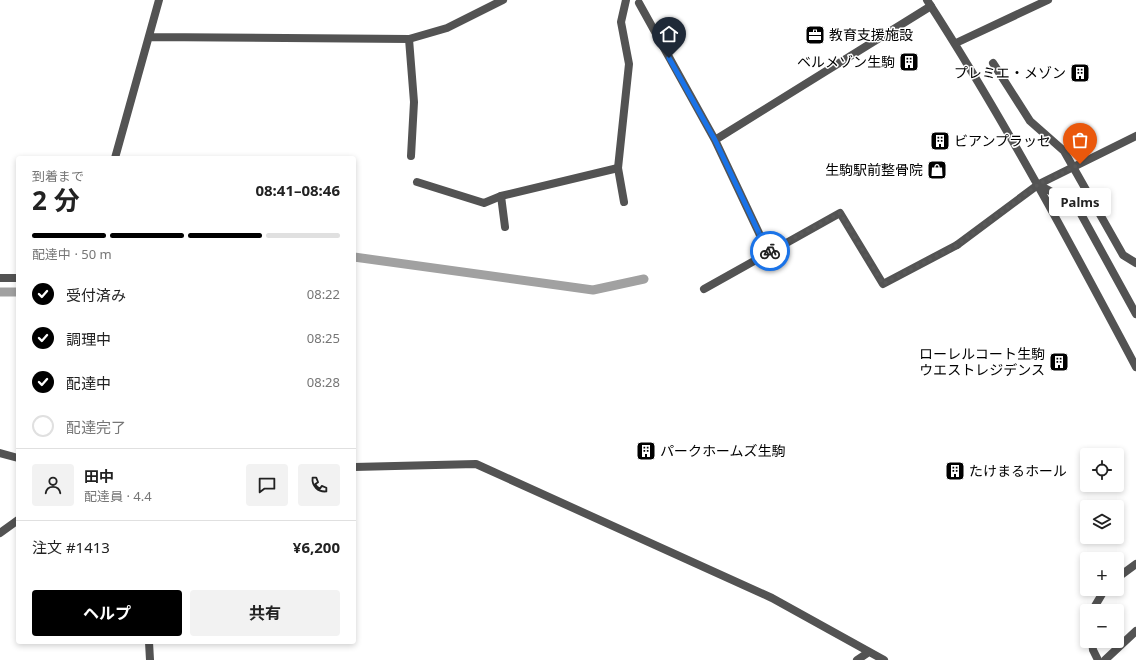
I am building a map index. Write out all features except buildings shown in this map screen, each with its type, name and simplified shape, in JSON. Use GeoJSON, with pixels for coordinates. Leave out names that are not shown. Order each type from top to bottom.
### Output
{"type":"FeatureCollection","features":[{"type":"Feature","properties":{"kind":"street"},"geometry":{"type":"LineString","coordinates":[[116,156],[160,0]]}},
{"type":"Feature","properties":{"kind":"street"},"geometry":{"type":"LineString","coordinates":[[149,37],[409,39],[447,28],[503,0]]}},
{"type":"Feature","properties":{"kind":"street"},"geometry":{"type":"LineString","coordinates":[[624,202],[618,168],[629,64],[621,22],[626,0]]}},
{"type":"Feature","properties":{"kind":"street"},"geometry":{"type":"LineString","coordinates":[[956,43],[1048,0]]}},
{"type":"Feature","properties":{"kind":"street"},"geometry":{"type":"LineString","coordinates":[[638,1],[715,140],[768,252]]}},
{"type":"Feature","properties":{"kind":"street"},"geometry":{"type":"LineString","coordinates":[[715,140],[929,3],[956,43],[1039,184],[1136,367]]}},
{"type":"Feature","properties":{"kind":"street"},"geometry":{"type":"LineString","coordinates":[[409,39],[414,102],[411,156]]}},
{"type":"Feature","properties":{"kind":"street"},"geometry":{"type":"LineString","coordinates":[[993,63],[1030,121],[1064,151],[1123,254],[1136,263]]}},
{"type":"Feature","properties":{"kind":"street"},"geometry":{"type":"LineString","coordinates":[[704,289],[840,213],[883,284],[957,245],[1039,184],[1136,136]]}},
{"type":"Feature","properties":{"kind":"street"},"geometry":{"type":"LineString","coordinates":[[416,182],[484,203],[501,196],[618,168]]}},
{"type":"Feature","properties":{"kind":"street"},"geometry":{"type":"LineString","coordinates":[[1039,184],[1076,205],[1136,314]]}},
{"type":"Feature","properties":{"kind":"street"},"geometry":{"type":"LineString","coordinates":[[501,196],[505,227]]}},
{"type":"Feature","properties":{"kind":"street"},"geometry":{"type":"LineString","coordinates":[[0,278],[16,278]]}},
{"type":"Feature","properties":{"kind":"street"},"geometry":{"type":"LineString","coordinates":[[0,453],[16,457]]}},
{"type":"Feature","properties":{"kind":"street"},"geometry":{"type":"LineString","coordinates":[[356,467],[476,464],[772,598],[884,660]]}},
{"type":"Feature","properties":{"kind":"street"},"geometry":{"type":"LineString","coordinates":[[0,533],[16,521]]}},
{"type":"Feature","properties":{"kind":"street"},"geometry":{"type":"LineString","coordinates":[[1124,573],[1136,564]]}},
{"type":"Feature","properties":{"kind":"street"},"geometry":{"type":"LineString","coordinates":[[1105,660],[1136,631]]}},
{"type":"Feature","properties":{"kind":"street"},"geometry":{"type":"LineString","coordinates":[[150,644],[150,660]]}},
{"type":"Feature","properties":{"kind":"street"},"geometry":{"type":"LineString","coordinates":[[1093,648],[1098,660]]}},
{"type":"Feature","properties":{"kind":"street"},"geometry":{"type":"LineString","coordinates":[[857,660],[869,652]]}},
{"type":"Feature","properties":{"kind":"waterway"},"geometry":{"type":"LineString","coordinates":[[356,257],[593,290],[644,279]]}},
{"type":"Feature","properties":{"kind":"waterway"},"geometry":{"type":"LineString","coordinates":[[0,292],[16,292]]}},
{"type":"Feature","properties":{"kind":"way so far"},"geometry":{"type":"LineString","coordinates":[[770,251],[840,213],[883,284],[957,245],[1039,184],[1080,164]]}},
{"type":"Feature","properties":{"kind":"place","name":"教育支援施設"},"geometry":{"type":"Point","coordinates":[815,35]}},
{"type":"Feature","properties":{"kind":"place","name":"ベルメゾン生駒"},"geometry":{"type":"Point","coordinates":[909,62]}},
{"type":"Feature","properties":{"kind":"place","name":"プレミエ・メゾン"},"geometry":{"type":"Point","coordinates":[1080,73]}},
{"type":"Feature","properties":{"kind":"place","name":"ビアンプラッセ"},"geometry":{"type":"Point","coordinates":[940,141]}},
{"type":"Feature","properties":{"kind":"place","name":"Palms"},"geometry":{"type":"Point","coordinates":[1080,164]}},
{"type":"Feature","properties":{"kind":"place","name":"生駒駅前整骨院"},"geometry":{"type":"Point","coordinates":[937,170]}},
{"type":"Feature","properties":{"kind":"place","name":"ローレルコート生駒 ウエストレジデンス"},"geometry":{"type":"Point","coordinates":[1059,362]}},
{"type":"Feature","properties":{"kind":"place","name":"パークホームズ生駒"},"geometry":{"type":"Point","coordinates":[646,451]}},
{"type":"Feature","properties":{"kind":"place","name":"たけまるホール"},"geometry":{"type":"Point","coordinates":[955,471]}},
{"type":"Feature","properties":{"kind":"route"},"geometry":{"type":"LineString","coordinates":[[669,58],[715,140],[768,252],[770,251]]}}]}
